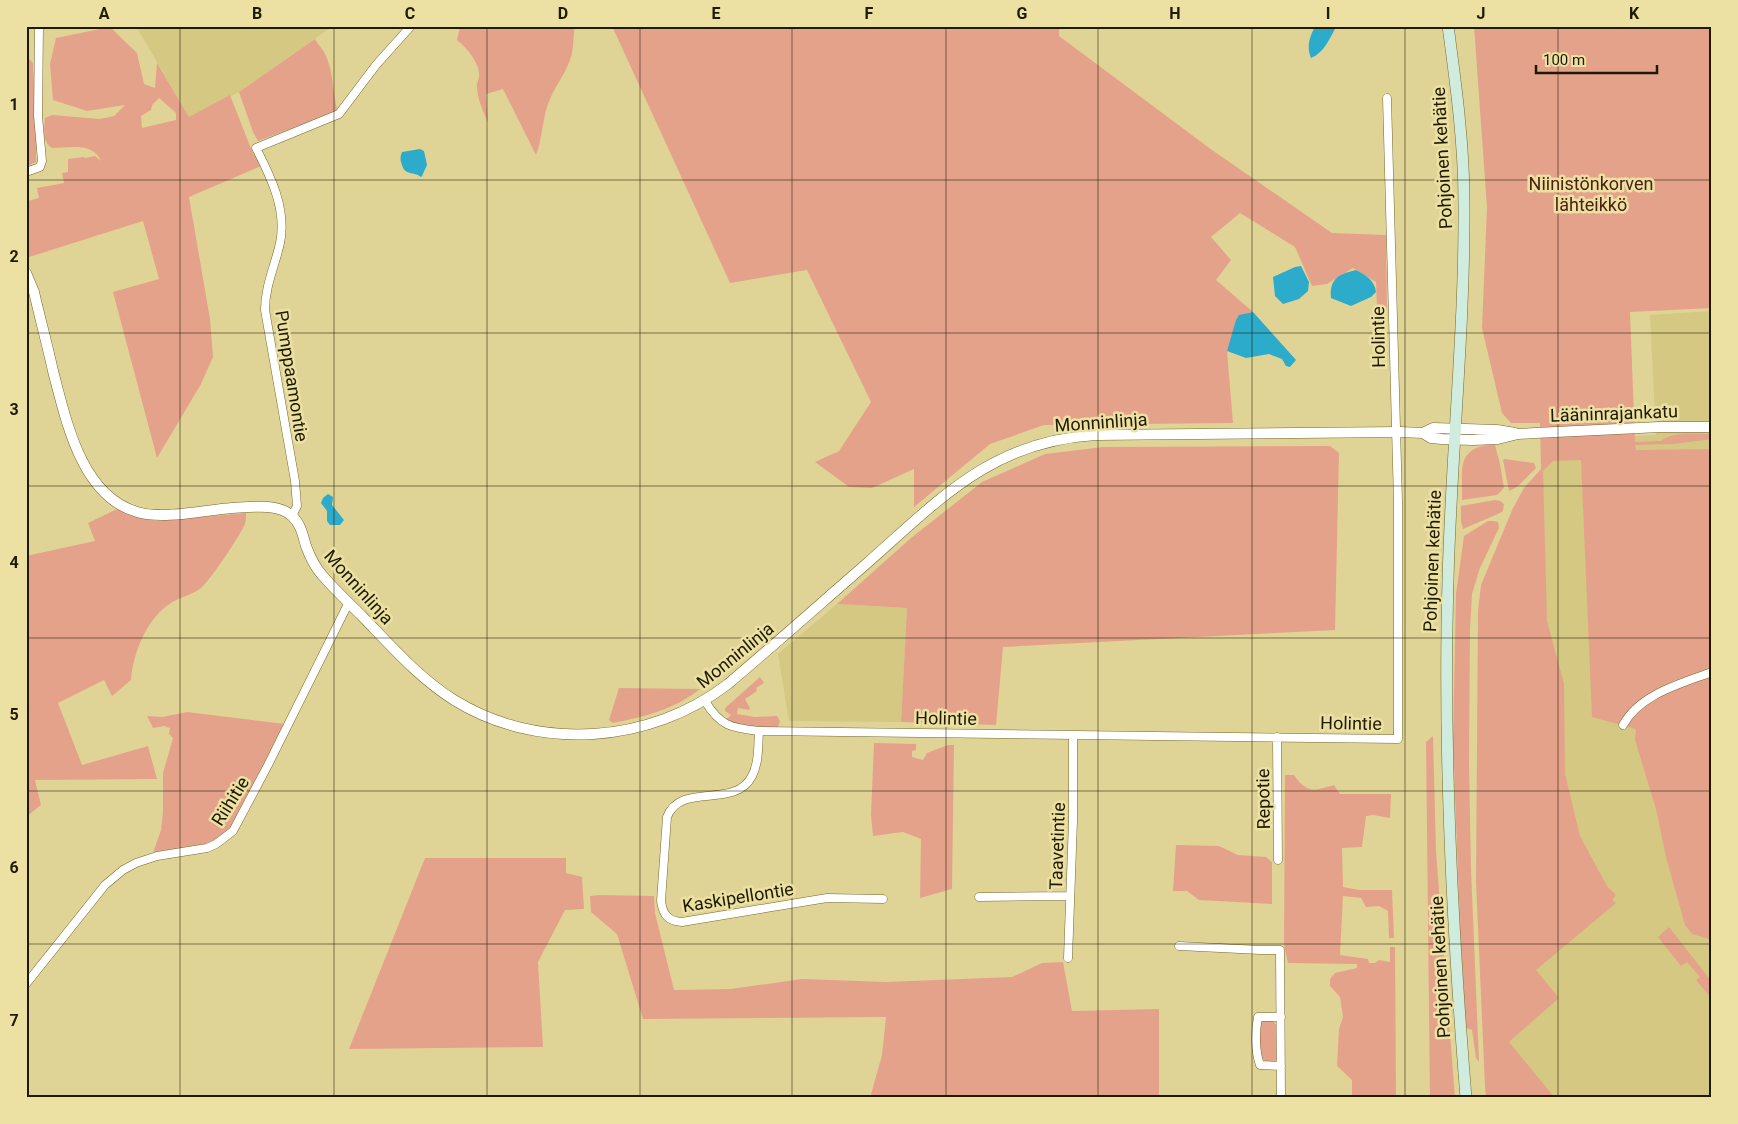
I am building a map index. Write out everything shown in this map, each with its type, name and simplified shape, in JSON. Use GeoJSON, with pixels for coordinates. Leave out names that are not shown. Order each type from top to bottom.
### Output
{"type":"FeatureCollection","features":[{"type":"Feature","properties":{"kind":"main road","name":"Pohjoinen kehätie"},"geometry":{"type":"LineString","coordinates":[[1448,26],[1458,106],[1464,201],[1462,306],[1448,579],[1448,758],[1456,966],[1466,1098]]}},
{"type":"Feature","properties":{"kind":"street"},"geometry":{"type":"LineString","coordinates":[[26,172],[40,167],[42,161],[38,116],[39,26]]}},
{"type":"Feature","properties":{"kind":"street","name":"Pumppaamontie"},"geometry":{"type":"LineString","coordinates":[[292,516],[297,506],[294,481],[265,310],[266,288],[280,244],[282,218],[269,172],[256,148],[339,114],[376,65],[411,26]]}},
{"type":"Feature","properties":{"kind":"street","name":"Holintie"},"geometry":{"type":"LineString","coordinates":[[704,701],[713,714],[724,724],[739,729],[759,731],[1398,739],[1398,501],[1387,98]]}},
{"type":"Feature","properties":{"kind":"street"},"geometry":{"type":"LineString","coordinates":[[26,273],[34,292],[69,430],[84,466],[103,490],[125,507],[149,514],[253,507],[279,509],[292,516]]}},
{"type":"Feature","properties":{"kind":"street","name":"Lääninrajankatu"},"geometry":{"type":"LineString","coordinates":[[1454,434],[1497,430],[1518,434],[1660,427],[1712,427]]}},
{"type":"Feature","properties":{"kind":"street","name":"Monninlinja"},"geometry":{"type":"LineString","coordinates":[[292,516],[299,524],[314,564],[322,574],[408,663],[431,684],[466,707],[516,728],[549,734],[579,736],[604,734],[649,725],[678,714],[704,701],[728,684],[956,486],[985,466],[1018,451],[1056,440],[1096,435],[1423,433],[1432,428],[1454,434]]}},
{"type":"Feature","properties":{"kind":"street","name":"Riihitie"},"geometry":{"type":"LineString","coordinates":[[26,984],[105,885],[123,870],[136,863],[157,856],[207,848],[216,844],[233,831],[268,766],[349,602]]}},
{"type":"Feature","properties":{"kind":"street"},"geometry":{"type":"LineString","coordinates":[[1623,725],[1637,706],[1653,696],[1712,672]]}},
{"type":"Feature","properties":{"kind":"street","name":"Kaskipellontie"},"geometry":{"type":"LineString","coordinates":[[759,731],[756,766],[747,784],[732,793],[686,799],[670,810],[667,817],[661,901],[662,912],[668,918],[682,922],[827,898],[884,899]]}},
{"type":"Feature","properties":{"kind":"street","name":"Taavetintie"},"geometry":{"type":"LineString","coordinates":[[1068,958],[1074,821],[1073,735]]}},
{"type":"Feature","properties":{"kind":"street","name":"Repotie"},"geometry":{"type":"LineString","coordinates":[[1277,738],[1278,860]]}},
{"type":"Feature","properties":{"kind":"street"},"geometry":{"type":"LineString","coordinates":[[979,897],[1070,896]]}},
{"type":"Feature","properties":{"kind":"street"},"geometry":{"type":"LineString","coordinates":[[1179,946],[1280,950],[1281,1098]]}},
{"type":"Feature","properties":{"kind":"street"},"geometry":{"type":"LineString","coordinates":[[1281,1017],[1258,1017],[1256,1026],[1257,1058],[1260,1065],[1281,1066]]}},
{"type":"Feature","properties":{"kind":"shaded area"},"geometry":{"type":"Polygon","coordinates":[[[136,26],[333,26],[239,92],[189,117],[136,26]]]}},
{"type":"Feature","properties":{"kind":"shaded area"},"geometry":{"type":"Polygon","coordinates":[[[1712,311],[1712,1098],[1529,1098],[1492,1054],[1551,919],[1542,440],[1656,435],[1650,315],[1712,311]]]}},
{"type":"Feature","properties":{"kind":"shaded area"},"geometry":{"type":"Polygon","coordinates":[[[837,604],[907,608],[901,722],[789,721],[778,654],[837,604]]]}},
{"type":"Feature","properties":{"kind":"green space"},"geometry":{"type":"Polygon","coordinates":[[[460,26],[575,26],[571,57],[547,106],[536,155],[503,89],[486,94],[488,122],[478,97],[478,68],[468,50],[457,40],[460,26]]]}},
{"type":"Feature","properties":{"kind":"green space"},"geometry":{"type":"Polygon","coordinates":[[[612,26],[1059,26],[1059,36],[1212,150],[1332,233],[1386,235],[1387,313],[1377,309],[1376,282],[1353,268],[1327,284],[1312,286],[1295,247],[1240,213],[1211,237],[1231,260],[1216,280],[1253,312],[1240,315],[1227,351],[1233,423],[1044,425],[990,444],[914,507],[914,469],[872,488],[849,487],[815,462],[839,451],[871,402],[807,270],[730,283],[612,26]]]}},
{"type":"Feature","properties":{"kind":"green space","name":"Niinistönkorven lähteikkö"},"geometry":{"type":"Polygon","coordinates":[[[1474,26],[1712,26],[1712,308],[1630,312],[1635,442],[1661,441],[1678,434],[1712,434],[1712,439],[1674,444],[1635,445],[1636,450],[1712,449],[1712,940],[1692,934],[1685,925],[1666,857],[1656,809],[1635,740],[1636,729],[1592,717],[1581,460],[1553,461],[1543,471],[1547,621],[1564,684],[1565,774],[1580,836],[1607,886],[1616,895],[1612,900],[1616,903],[1536,970],[1559,998],[1509,1042],[1555,1098],[1486,1098],[1485,1087],[1476,881],[1478,611],[1481,585],[1513,508],[1524,488],[1541,469],[1540,423],[1511,423],[1502,413],[1482,328],[1487,208],[1474,26]]]}},
{"type":"Feature","properties":{"kind":"green space"},"geometry":{"type":"Polygon","coordinates":[[[110,27],[137,53],[144,84],[155,88],[157,63],[189,117],[230,95],[252,151],[261,166],[189,197],[210,319],[213,357],[201,384],[157,458],[113,292],[159,279],[143,221],[26,258],[26,195],[28,201],[39,198],[37,188],[64,183],[62,173],[68,172],[68,159],[95,156],[101,161],[92,151],[80,147],[52,148],[45,139],[45,118],[52,115],[100,119],[114,116],[125,105],[87,111],[53,100],[50,64],[56,38],[110,27]],[[159,98],[152,105],[151,110],[141,116],[142,128],[176,120],[176,113],[159,98]]]}},
{"type":"Feature","properties":{"kind":"green space"},"geometry":{"type":"Polygon","coordinates":[[[315,39],[328,62],[337,109],[333,113],[258,141],[239,92],[315,39]]]}},
{"type":"Feature","properties":{"kind":"green space"},"geometry":{"type":"Polygon","coordinates":[[[26,59],[33,63],[36,162],[26,167],[26,59]]]}},
{"type":"Feature","properties":{"kind":"green space"},"geometry":{"type":"Polygon","coordinates":[[[1492,444],[1495,445],[1504,488],[1497,495],[1462,500],[1462,470],[1467,456],[1472,450],[1492,444]]]}},
{"type":"Feature","properties":{"kind":"green space"},"geometry":{"type":"Polygon","coordinates":[[[1330,446],[1339,453],[1335,630],[1003,647],[996,725],[901,722],[907,608],[837,604],[911,538],[982,482],[1045,454],[1103,447],[1330,446]]]}},
{"type":"Feature","properties":{"kind":"green space"},"geometry":{"type":"Polygon","coordinates":[[[1503,460],[1534,463],[1536,468],[1517,487],[1509,491],[1503,460]]]}},
{"type":"Feature","properties":{"kind":"green space"},"geometry":{"type":"Polygon","coordinates":[[[1495,500],[1504,504],[1503,511],[1463,529],[1461,506],[1495,500]]]}},
{"type":"Feature","properties":{"kind":"green space"},"geometry":{"type":"Polygon","coordinates":[[[117,509],[135,517],[156,521],[246,513],[246,518],[238,537],[205,584],[201,588],[171,603],[162,610],[148,627],[138,648],[131,680],[112,696],[104,680],[58,703],[82,765],[148,746],[157,779],[35,780],[41,805],[26,817],[26,556],[95,541],[88,523],[117,509]]]}},
{"type":"Feature","properties":{"kind":"green space"},"geometry":{"type":"Polygon","coordinates":[[[1488,521],[1498,522],[1499,528],[1480,568],[1472,594],[1470,630],[1469,764],[1471,869],[1479,1062],[1476,1058],[1472,1030],[1466,1028],[1460,929],[1453,740],[1456,594],[1464,536],[1488,521]]]}},
{"type":"Feature","properties":{"kind":"green space"},"geometry":{"type":"Polygon","coordinates":[[[760,677],[764,683],[756,688],[757,691],[745,699],[750,708],[749,710],[738,708],[737,714],[755,717],[777,716],[780,721],[778,727],[750,727],[723,718],[728,718],[731,715],[725,711],[725,708],[760,677]]]}},
{"type":"Feature","properties":{"kind":"green space"},"geometry":{"type":"Polygon","coordinates":[[[619,688],[700,689],[670,707],[613,723],[609,720],[619,688]]]}},
{"type":"Feature","properties":{"kind":"green space"},"geometry":{"type":"Polygon","coordinates":[[[187,712],[285,724],[231,827],[223,835],[205,844],[155,853],[154,850],[161,830],[163,812],[163,773],[173,738],[169,734],[170,728],[164,726],[153,728],[147,716],[162,717],[187,712]]]}},
{"type":"Feature","properties":{"kind":"green space"},"geometry":{"type":"Polygon","coordinates":[[[1433,736],[1436,851],[1455,1098],[1430,1098],[1426,742],[1433,736]]]}},
{"type":"Feature","properties":{"kind":"green space"},"geometry":{"type":"Polygon","coordinates":[[[874,743],[916,744],[916,750],[912,751],[912,757],[923,760],[927,753],[948,745],[954,745],[952,889],[920,898],[921,839],[903,832],[873,836],[871,815],[874,743]]]}},
{"type":"Feature","properties":{"kind":"green space"},"geometry":{"type":"Polygon","coordinates":[[[1285,775],[1294,775],[1303,785],[1311,789],[1321,789],[1334,785],[1340,794],[1391,794],[1390,818],[1373,815],[1366,816],[1362,847],[1342,848],[1343,887],[1360,890],[1392,890],[1394,938],[1389,938],[1388,911],[1379,906],[1366,907],[1361,898],[1343,896],[1340,955],[1368,959],[1369,963],[1375,963],[1379,960],[1390,962],[1390,947],[1395,947],[1396,1098],[1352,1098],[1352,1080],[1337,1066],[1339,1029],[1343,1017],[1340,997],[1330,986],[1330,979],[1335,973],[1357,968],[1357,964],[1288,963],[1284,945],[1285,775]]]}},
{"type":"Feature","properties":{"kind":"green space"},"geometry":{"type":"Polygon","coordinates":[[[1176,845],[1219,846],[1238,855],[1266,857],[1272,862],[1272,904],[1199,900],[1187,891],[1173,891],[1176,845]]]}},
{"type":"Feature","properties":{"kind":"green space"},"geometry":{"type":"Polygon","coordinates":[[[425,858],[566,858],[566,873],[582,877],[584,909],[565,910],[538,962],[543,1047],[349,1049],[425,858]]]}},
{"type":"Feature","properties":{"kind":"green space"},"geometry":{"type":"Polygon","coordinates":[[[590,896],[654,896],[655,913],[674,990],[731,989],[802,979],[886,982],[1012,977],[1042,963],[1063,962],[1072,1011],[1159,1009],[1159,1098],[870,1098],[882,1055],[886,1017],[643,1019],[617,934],[591,912],[590,896]]]}},
{"type":"Feature","properties":{"kind":"green space"},"geometry":{"type":"Polygon","coordinates":[[[1669,927],[1712,982],[1712,992],[1710,994],[1712,999],[1696,980],[1700,977],[1687,962],[1681,966],[1658,937],[1669,927]]]}},
{"type":"Feature","properties":{"kind":"green space"},"geometry":{"type":"Polygon","coordinates":[[[1263,1021],[1273,1021],[1277,1026],[1277,1059],[1274,1062],[1266,1062],[1260,1056],[1260,1025],[1263,1021]]]}},
{"type":"Feature","properties":{"kind":"water"},"geometry":{"type":"Polygon","coordinates":[[[1315,26],[1336,27],[1320,53],[1311,58],[1310,38],[1315,26]]]}},
{"type":"Feature","properties":{"kind":"water"},"geometry":{"type":"Polygon","coordinates":[[[420,149],[424,151],[427,165],[421,177],[405,171],[400,158],[402,152],[420,149]]]}},
{"type":"Feature","properties":{"kind":"water"},"geometry":{"type":"Polygon","coordinates":[[[1301,266],[1309,282],[1308,291],[1299,299],[1283,304],[1275,296],[1273,277],[1301,266]]]}},
{"type":"Feature","properties":{"kind":"water"},"geometry":{"type":"Polygon","coordinates":[[[1356,270],[1369,279],[1374,285],[1376,292],[1371,297],[1351,306],[1331,298],[1332,286],[1336,278],[1356,270]]]}},
{"type":"Feature","properties":{"kind":"water"},"geometry":{"type":"Polygon","coordinates":[[[1253,312],[1296,360],[1290,367],[1286,366],[1282,359],[1269,354],[1246,358],[1227,351],[1239,315],[1253,312]]]}},
{"type":"Feature","properties":{"kind":"water"},"geometry":{"type":"Polygon","coordinates":[[[328,494],[333,497],[332,505],[344,520],[340,525],[330,525],[327,521],[327,511],[321,503],[328,494]]]}}]}
